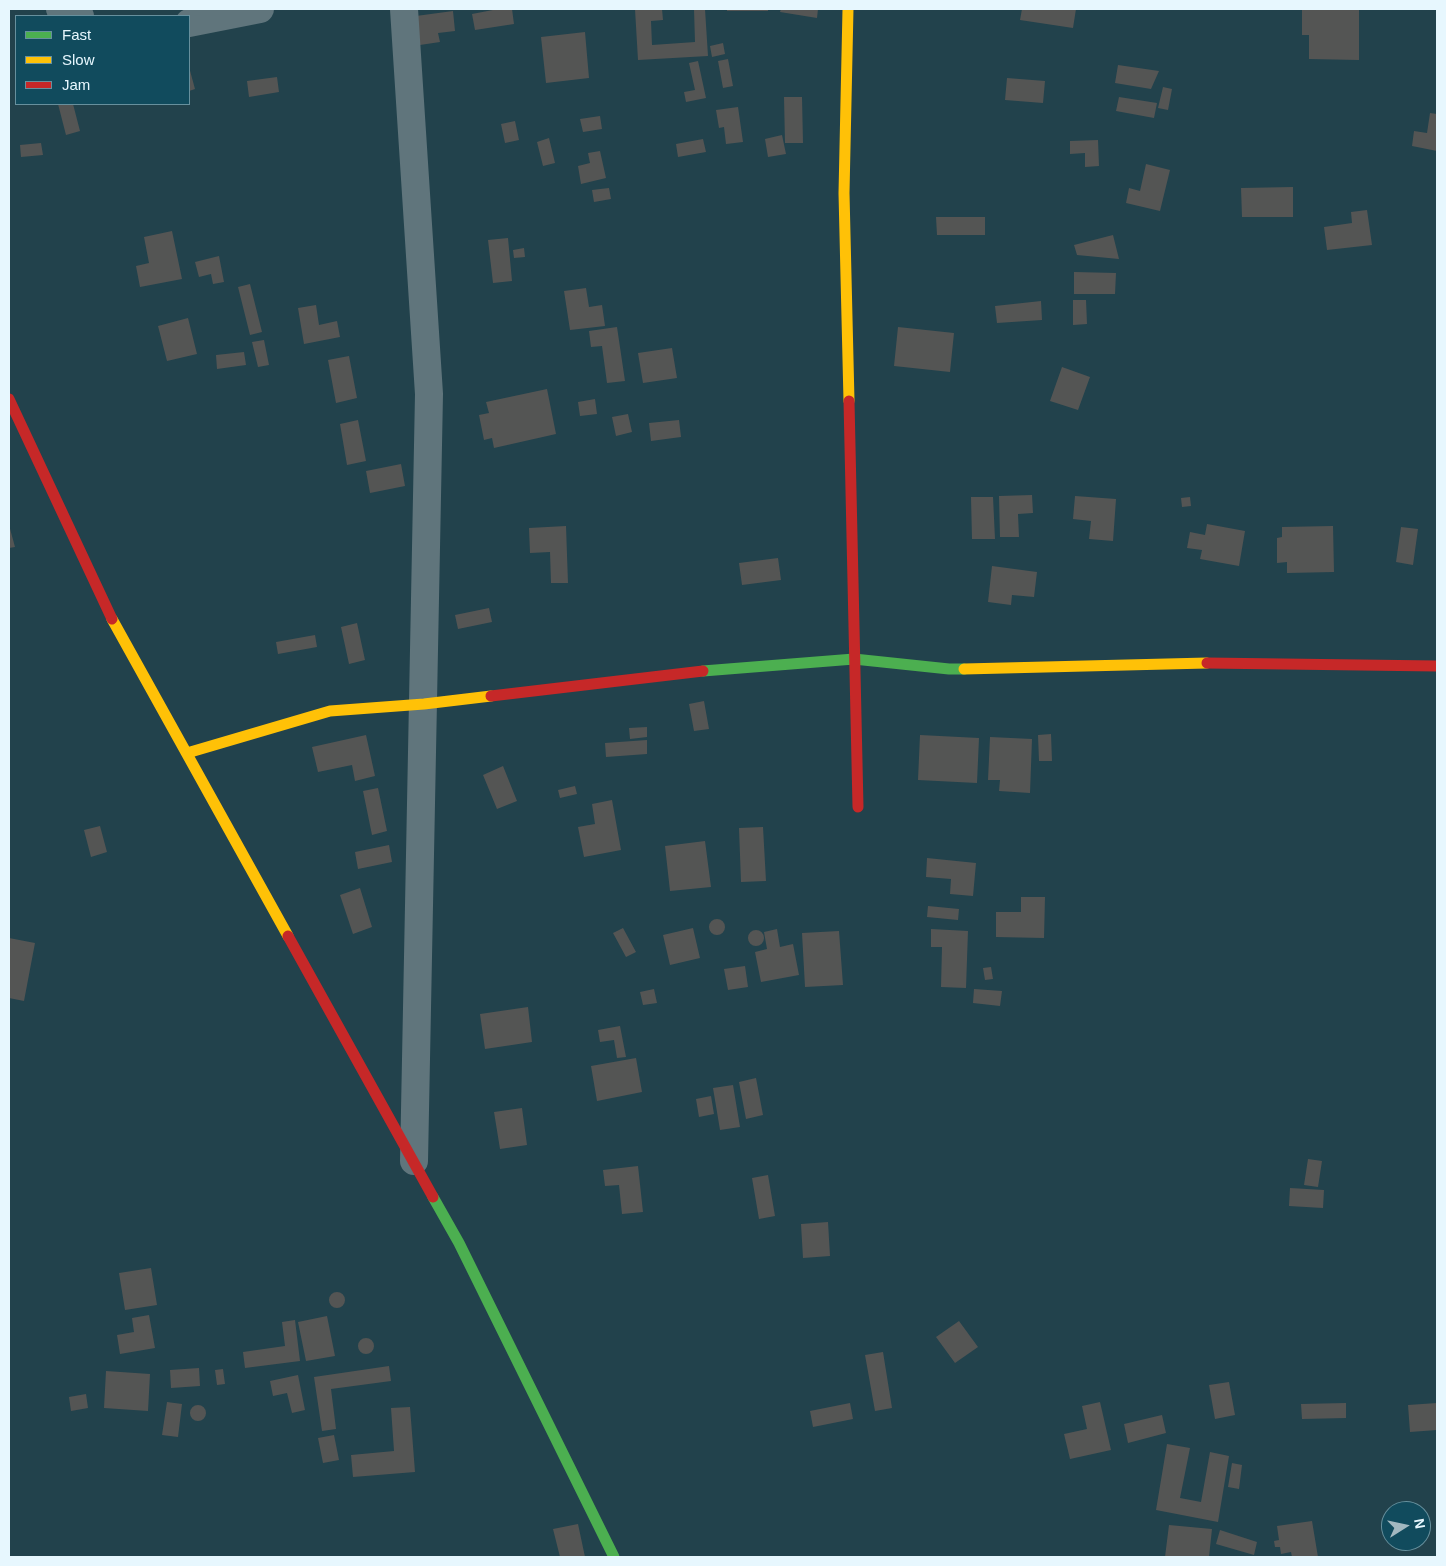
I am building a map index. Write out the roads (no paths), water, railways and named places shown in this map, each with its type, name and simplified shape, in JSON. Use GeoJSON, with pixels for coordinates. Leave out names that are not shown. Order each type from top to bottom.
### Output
{"type":"FeatureCollection","features":[{"type":"Feature","properties":{"kind":"street"},"geometry":{"type":"LineString","coordinates":[[60,9],[77,15]]}},
{"type":"Feature","properties":{"kind":"street"},"geometry":{"type":"LineString","coordinates":[[190,23],[260,9]]}},
{"type":"Feature","properties":{"kind":"street"},"geometry":{"type":"LineString","coordinates":[[404,9],[429,394],[414,1161]]}},
{"type":"Feature","properties":{"kind":"street"},"geometry":{"type":"LineString","coordinates":[[848,9],[844,193],[858,807]]}},
{"type":"Feature","properties":{"kind":"street"},"geometry":{"type":"LineString","coordinates":[[9,399],[113,621],[459,1243],[614,1557]]}},
{"type":"Feature","properties":{"kind":"street"},"geometry":{"type":"LineString","coordinates":[[187,753],[330,711],[424,704],[675,673],[854,659],[948,669],[1198,663],[1437,666]]}}]}
